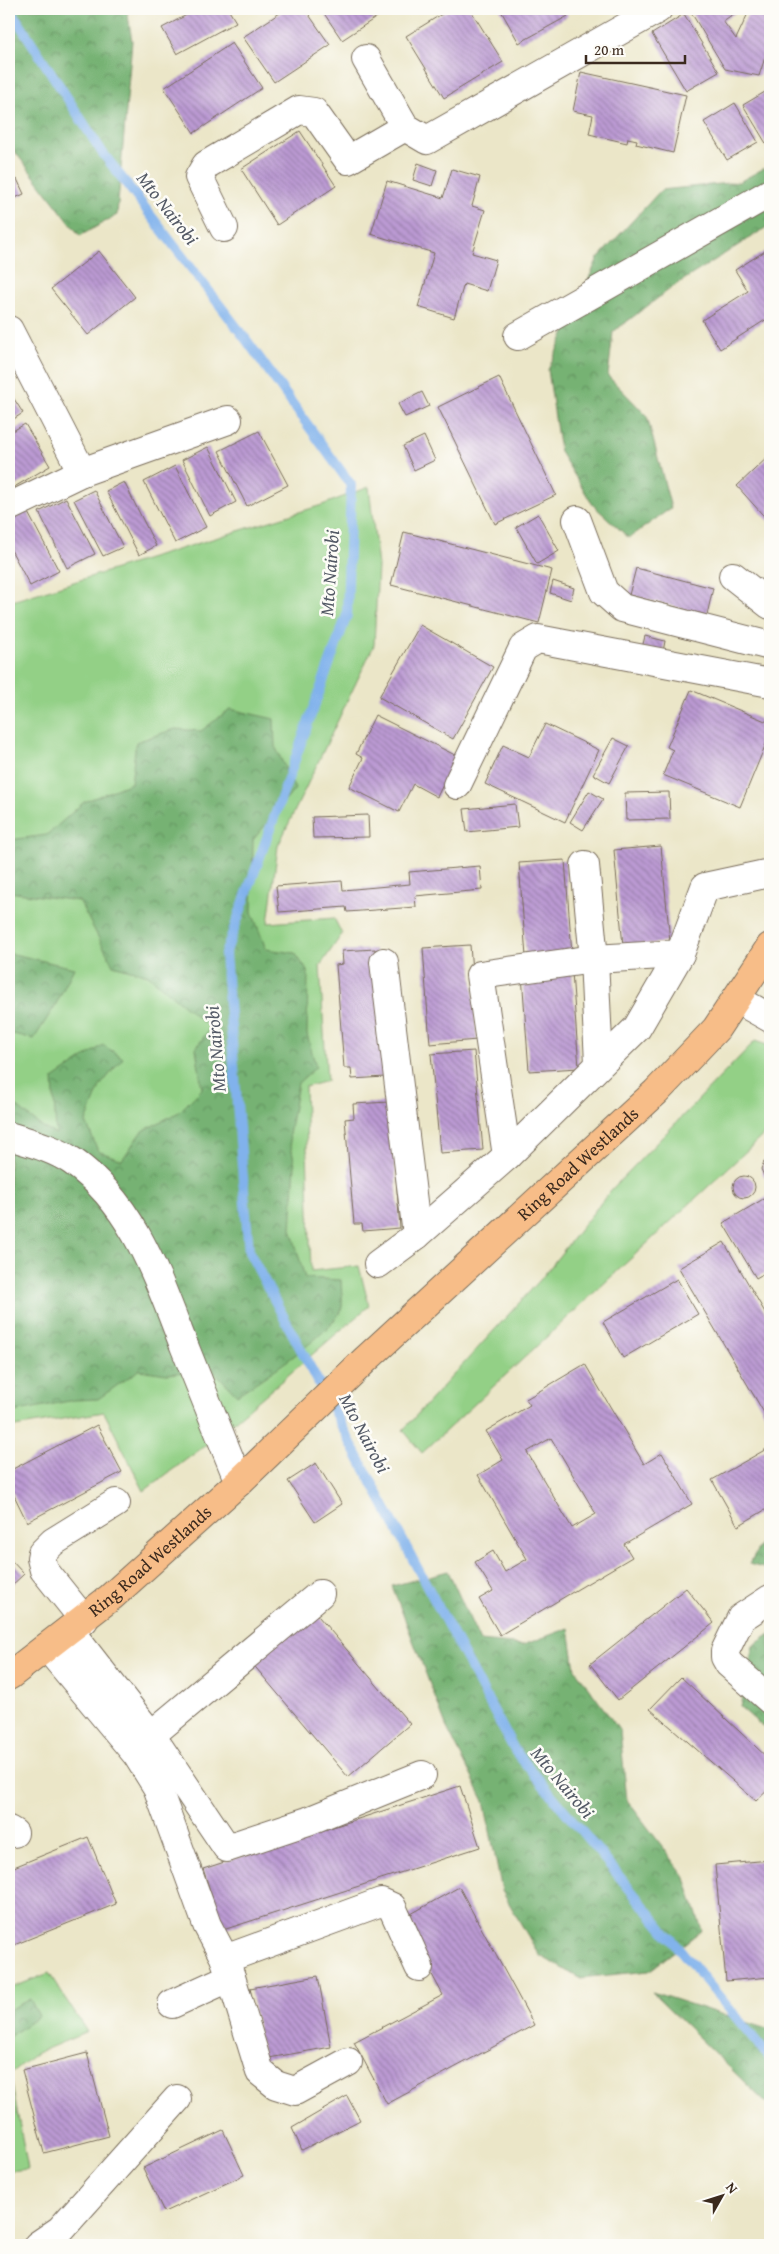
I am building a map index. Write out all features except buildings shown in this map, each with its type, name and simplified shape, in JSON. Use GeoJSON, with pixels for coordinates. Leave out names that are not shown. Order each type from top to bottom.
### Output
{"type":"FeatureCollection","features":[{"type":"Feature","properties":{"kind":"main road","name":"Ring Road Westlands"},"geometry":{"type":"LineString","coordinates":[[9,1676],[77,1625],[239,1482],[364,1361],[656,1092],[716,1029],[770,947]]}},
{"type":"Feature","properties":{"kind":"street"},"geometry":{"type":"LineString","coordinates":[[366,59],[405,127],[427,140],[658,9]]}},
{"type":"Feature","properties":{"kind":"street"},"geometry":{"type":"LineString","coordinates":[[224,228],[199,176],[206,164],[300,110],[314,112],[348,160],[405,127]]}},
{"type":"Feature","properties":{"kind":"street"},"geometry":{"type":"LineString","coordinates":[[518,336],[770,193]]}},
{"type":"Feature","properties":{"kind":"street"},"geometry":{"type":"LineString","coordinates":[[9,330],[82,472]]}},
{"type":"Feature","properties":{"kind":"street"},"geometry":{"type":"LineString","coordinates":[[9,507],[82,472],[228,420]]}},
{"type":"Feature","properties":{"kind":"street"},"geometry":{"type":"LineString","coordinates":[[577,520],[604,592],[622,608],[770,646]]}},
{"type":"Feature","properties":{"kind":"street"},"geometry":{"type":"LineString","coordinates":[[733,576],[770,604]]}},
{"type":"Feature","properties":{"kind":"street"},"geometry":{"type":"LineString","coordinates":[[457,785],[523,648],[538,638],[770,683]]}},
{"type":"Feature","properties":{"kind":"street"},"geometry":{"type":"LineString","coordinates":[[585,865],[594,959],[599,1063]]}},
{"type":"Feature","properties":{"kind":"street"},"geometry":{"type":"LineString","coordinates":[[378,1264],[418,1235],[507,1156],[599,1063],[637,1028],[680,954],[705,887],[770,873]]}},
{"type":"Feature","properties":{"kind":"street"},"geometry":{"type":"LineString","coordinates":[[507,1156],[480,976],[594,959],[680,954]]}},
{"type":"Feature","properties":{"kind":"street"},"geometry":{"type":"LineString","coordinates":[[384,962],[418,1235]]}},
{"type":"Feature","properties":{"kind":"street"},"geometry":{"type":"LineString","coordinates":[[736,999],[770,1018]]}},
{"type":"Feature","properties":{"kind":"street"},"geometry":{"type":"LineString","coordinates":[[9,1136],[50,1149],[72,1161],[89,1175],[120,1209],[143,1244],[239,1482]]}},
{"type":"Feature","properties":{"kind":"street"},"geometry":{"type":"LineString","coordinates":[[116,1503],[53,1542],[42,1553],[41,1558],[44,1570],[77,1625],[227,1848],[308,1821],[422,1775]]}},
{"type":"Feature","properties":{"kind":"street"},"geometry":{"type":"LineString","coordinates":[[151,1736],[320,1594]]}},
{"type":"Feature","properties":{"kind":"street"},"geometry":{"type":"LineString","coordinates":[[770,1599],[741,1618],[725,1651],[725,1657],[729,1664],[770,1700]]}},
{"type":"Feature","properties":{"kind":"street"},"geometry":{"type":"LineString","coordinates":[[46,1647],[137,1755],[157,1787],[207,1926],[228,1968],[260,2072],[276,2085],[295,2091],[348,2062]]}},
{"type":"Feature","properties":{"kind":"street"},"geometry":{"type":"LineString","coordinates":[[172,2004],[228,1968],[381,1902],[392,1907],[419,1967]]}},
{"type":"Feature","properties":{"kind":"street"},"geometry":{"type":"LineString","coordinates":[[38,2245],[60,2230],[176,2099]]}},
{"type":"Feature","properties":{"kind":"green space"},"geometry":{"type":"Polygon","coordinates":[[[9,9],[127,9],[132,41],[117,215],[80,236],[9,144],[9,9]]]}},
{"type":"Feature","properties":{"kind":"green space"},"geometry":{"type":"Polygon","coordinates":[[[770,165],[770,225],[674,286],[613,332],[608,376],[647,416],[671,508],[629,538],[593,505],[560,452],[548,370],[598,258],[661,190],[739,182],[770,165]]]}},
{"type":"Feature","properties":{"kind":"green space"},"geometry":{"type":"Polygon","coordinates":[[[369,487],[378,566],[374,645],[278,846],[268,923],[334,918],[342,934],[320,966],[327,1081],[305,1087],[311,1271],[359,1266],[369,1306],[210,1442],[144,1491],[104,1412],[9,1428],[9,602],[322,505],[369,487]]]}},
{"type":"Feature","properties":{"kind":"green space"},"geometry":{"type":"Polygon","coordinates":[[[230,709],[274,719],[275,746],[295,789],[253,840],[252,912],[266,949],[295,953],[308,972],[307,1034],[316,1067],[298,1083],[289,1135],[295,1165],[291,1229],[305,1278],[341,1280],[342,1307],[337,1317],[313,1341],[237,1395],[212,1369],[167,1374],[139,1370],[98,1399],[74,1400],[9,1413],[9,1100],[43,1128],[56,1134],[53,1079],[103,1045],[123,1058],[100,1086],[86,1122],[98,1151],[122,1160],[141,1132],[179,1112],[202,1089],[196,1048],[210,1028],[148,975],[113,965],[79,901],[9,892],[9,840],[47,835],[84,802],[131,783],[136,742],[175,729],[201,731],[230,709]]]}},
{"type":"Feature","properties":{"kind":"green space"},"geometry":{"type":"Polygon","coordinates":[[[9,953],[74,968],[55,1006],[34,1039],[9,1033],[9,953]]]}},
{"type":"Feature","properties":{"kind":"green space"},"geometry":{"type":"Polygon","coordinates":[[[755,1041],[770,1046],[770,1129],[422,1453],[403,1430],[541,1279],[611,1190],[755,1041]]]}},
{"type":"Feature","properties":{"kind":"green space"},"geometry":{"type":"Polygon","coordinates":[[[770,1529],[770,1570],[749,1564],[770,1529]]]}},
{"type":"Feature","properties":{"kind":"green space"},"geometry":{"type":"Polygon","coordinates":[[[448,1571],[480,1641],[523,1645],[569,1628],[575,1669],[620,1731],[627,1800],[684,1875],[702,1930],[649,1971],[579,1978],[539,1955],[502,1891],[484,1801],[446,1726],[392,1586],[448,1571]]]}},
{"type":"Feature","properties":{"kind":"green space"},"geometry":{"type":"Polygon","coordinates":[[[770,1634],[770,1733],[740,1707],[753,1646],[770,1634]]]}},
{"type":"Feature","properties":{"kind":"green space"},"geometry":{"type":"Polygon","coordinates":[[[49,1973],[87,2032],[37,2053],[10,2074],[28,2169],[9,2171],[9,1989],[49,1973]]]}},
{"type":"Feature","properties":{"kind":"green space"},"geometry":{"type":"Polygon","coordinates":[[[652,1992],[770,2030],[770,2107],[652,1992]]]}},
{"type":"Feature","properties":{"kind":"green space"},"geometry":{"type":"Polygon","coordinates":[[[30,1999],[39,2016],[9,2037],[9,2010],[30,1999]]]}},
{"type":"Feature","properties":{"kind":"waterway","name":"Mto Nairobi"},"geometry":{"type":"LineString","coordinates":[[10,9],[102,152],[245,338],[351,485],[347,615],[225,954],[249,1252],[515,1751],[770,2058]]}}]}
